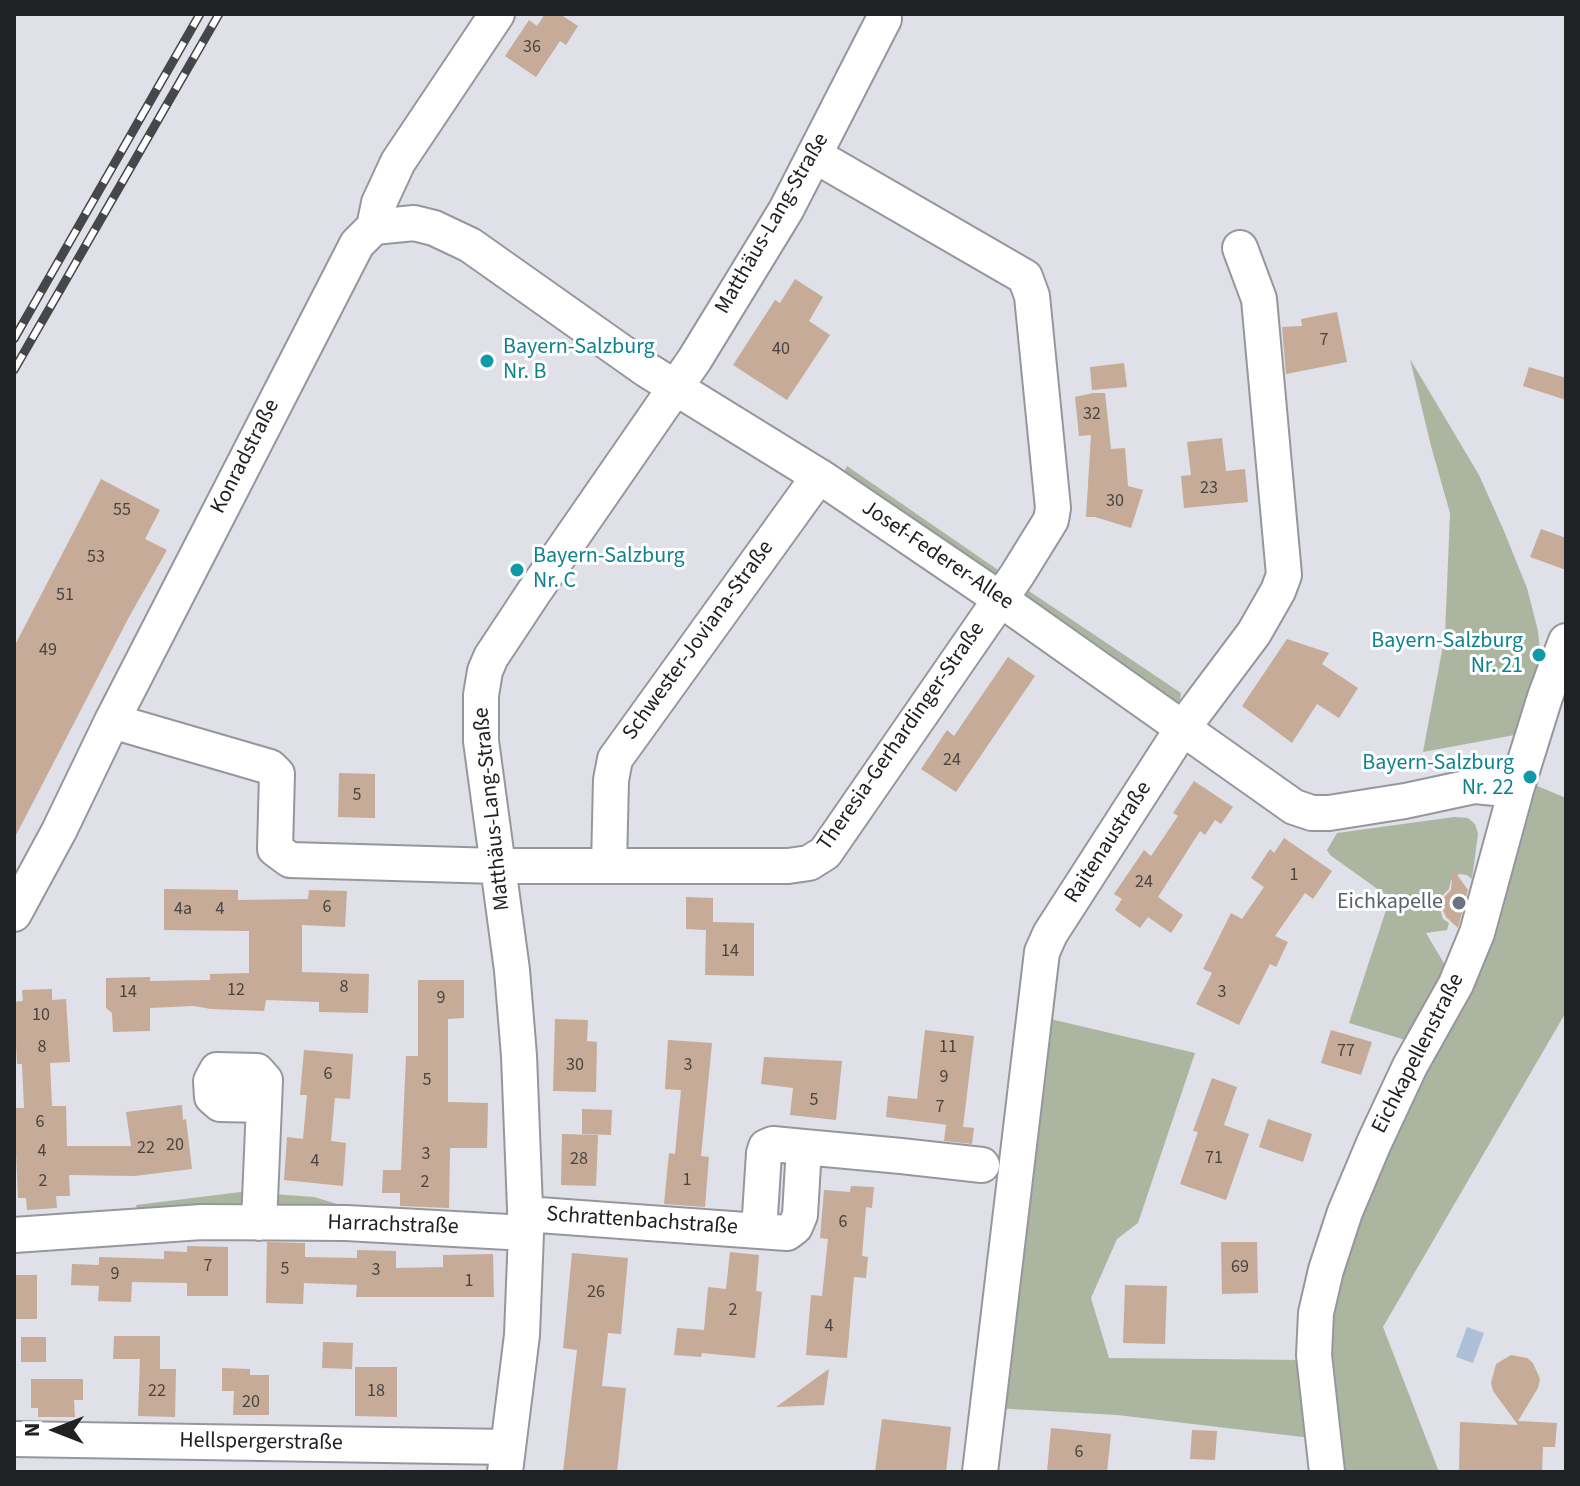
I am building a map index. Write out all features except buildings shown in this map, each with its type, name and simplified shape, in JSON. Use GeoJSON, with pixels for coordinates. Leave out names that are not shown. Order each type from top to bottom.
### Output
{"type":"FeatureCollection","features":[{"type":"Feature","properties":{"kind":"street","name":"Konradstraße"},"geometry":{"type":"LineString","coordinates":[[14,914],[357,244],[374,227],[379,203],[398,162],[497,14]]}},
{"type":"Feature","properties":{"kind":"street","name":"Matthäus-Lang-Straße"},"geometry":{"type":"LineString","coordinates":[[507,1460],[522,1335],[525,1223],[519,1056],[512,970],[481,741],[481,695],[485,671],[534,592],[695,359],[786,210],[884,19]]}},
{"type":"Feature","properties":{"kind":"street","name":"Theresia-Gerhardinger-Straße"},"geometry":{"type":"LineString","coordinates":[[112,721],[270,767],[277,774],[275,849],[290,860],[497,866],[788,866],[809,863],[825,853],[1000,599],[1051,520],[1053,508],[1032,296],[1025,277],[814,155]]}},
{"type":"Feature","properties":{"kind":"street","name":"Josef-Federer-Allee"},"geometry":{"type":"LineString","coordinates":[[374,227],[414,223],[434,228],[470,245],[647,370],[819,476],[1000,599],[1294,807],[1312,813],[1405,801],[1475,786],[1516,790]]}},
{"type":"Feature","properties":{"kind":"street","name":"Raitenaustraße"},"geometry":{"type":"LineString","coordinates":[[980,1472],[1042,952],[1050,934],[1182,729],[1254,633],[1284,575],[1259,299],[1240,248]]}},
{"type":"Feature","properties":{"kind":"street","name":"Schwester-Joviana-Straße"},"geometry":{"type":"LineString","coordinates":[[609,866],[611,780],[615,759],[819,476]]}},
{"type":"Feature","properties":{"kind":"street","name":"Eichkapellenstraße"},"geometry":{"type":"LineString","coordinates":[[1327,1472],[1314,1355],[1316,1313],[1326,1270],[1345,1212],[1374,1143],[1410,1066],[1456,984],[1477,933],[1516,790],[1566,641]]}},
{"type":"Feature","properties":{"kind":"street"},"geometry":{"type":"LineString","coordinates":[[259,1223],[264,1105]]}},
{"type":"Feature","properties":{"kind":"street","name":"Schrattenbachstraße"},"geometry":{"type":"LineString","coordinates":[[525,1223],[787,1233],[795,1227],[800,1215],[804,1147],[982,1165]]}},
{"type":"Feature","properties":{"kind":"street","name":"Harrachstraße"},"geometry":{"type":"LineString","coordinates":[[14,1235],[202,1222],[525,1223]]}},
{"type":"Feature","properties":{"kind":"street","name":"Hellspergerstraße"},"geometry":{"type":"LineString","coordinates":[[14,1439],[507,1460]]}},
{"type":"Feature","properties":{"kind":"green space"},"geometry":{"type":"Polygon","coordinates":[[[1410,359],[1479,475],[1504,531],[1527,588],[1538,631],[1541,661],[1520,734],[1423,752],[1445,635],[1450,513],[1410,359]]]}},
{"type":"Feature","properties":{"kind":"green space"},"geometry":{"type":"Polygon","coordinates":[[[847,466],[1001,572],[995,576],[839,481],[847,466]]]}},
{"type":"Feature","properties":{"kind":"green space"},"geometry":{"type":"Polygon","coordinates":[[[1029,591],[1181,693],[1180,700],[1175,705],[1024,596],[1029,591]]]}},
{"type":"Feature","properties":{"kind":"green space"},"geometry":{"type":"Polygon","coordinates":[[[1530,783],[1566,798],[1566,1012],[1383,1327],[1439,1472],[1340,1472],[1328,1336],[1344,1254],[1530,783]]]}},
{"type":"Feature","properties":{"kind":"green space"},"geometry":{"type":"Polygon","coordinates":[[[1454,817],[1468,818],[1475,824],[1478,834],[1472,879],[1459,874],[1451,880],[1439,906],[1443,919],[1449,923],[1447,930],[1426,933],[1448,970],[1412,1042],[1349,1023],[1390,898],[1327,850],[1337,833],[1454,817]]]}},
{"type":"Feature","properties":{"kind":"green space"},"geometry":{"type":"Polygon","coordinates":[[[1029,1014],[1195,1053],[1138,1223],[1117,1239],[1091,1298],[1109,1358],[1304,1360],[1311,1438],[1117,1415],[976,1407],[1029,1014]]]}},
{"type":"Feature","properties":{"kind":"green space"},"geometry":{"type":"Polygon","coordinates":[[[249,1191],[246,1205],[138,1213],[136,1205],[249,1191]]]}},
{"type":"Feature","properties":{"kind":"green space"},"geometry":{"type":"Polygon","coordinates":[[[272,1194],[314,1197],[367,1217],[280,1209],[272,1194]]]}},
{"type":"Feature","properties":{"kind":"water"},"geometry":{"type":"Polygon","coordinates":[[[1467,1327],[1484,1333],[1473,1363],[1456,1357],[1467,1327]]]}},
{"type":"Feature","properties":{"kind":"railway"},"geometry":{"type":"LineString","coordinates":[[14,339],[200,14]]}},
{"type":"Feature","properties":{"kind":"railway"},"geometry":{"type":"LineString","coordinates":[[14,370],[219,14]]}},
{"type":"Feature","properties":{"kind":"place","name":"Bayern-Salzburg Nr. B"},"geometry":{"type":"Point","coordinates":[487,361]}},
{"type":"Feature","properties":{"kind":"place","name":"Bayern-Salzburg Nr. C"},"geometry":{"type":"Point","coordinates":[517,570]}},
{"type":"Feature","properties":{"kind":"place","name":"Bayern-Salzburg Nr. 21"},"geometry":{"type":"Point","coordinates":[1539,655]}},
{"type":"Feature","properties":{"kind":"place","name":"Bayern-Salzburg Nr. 22"},"geometry":{"type":"Point","coordinates":[1530,777]}},
{"type":"Feature","properties":{"kind":"place","name":"Eichkapelle"},"geometry":{"type":"Point","coordinates":[1459,903]}}]}
